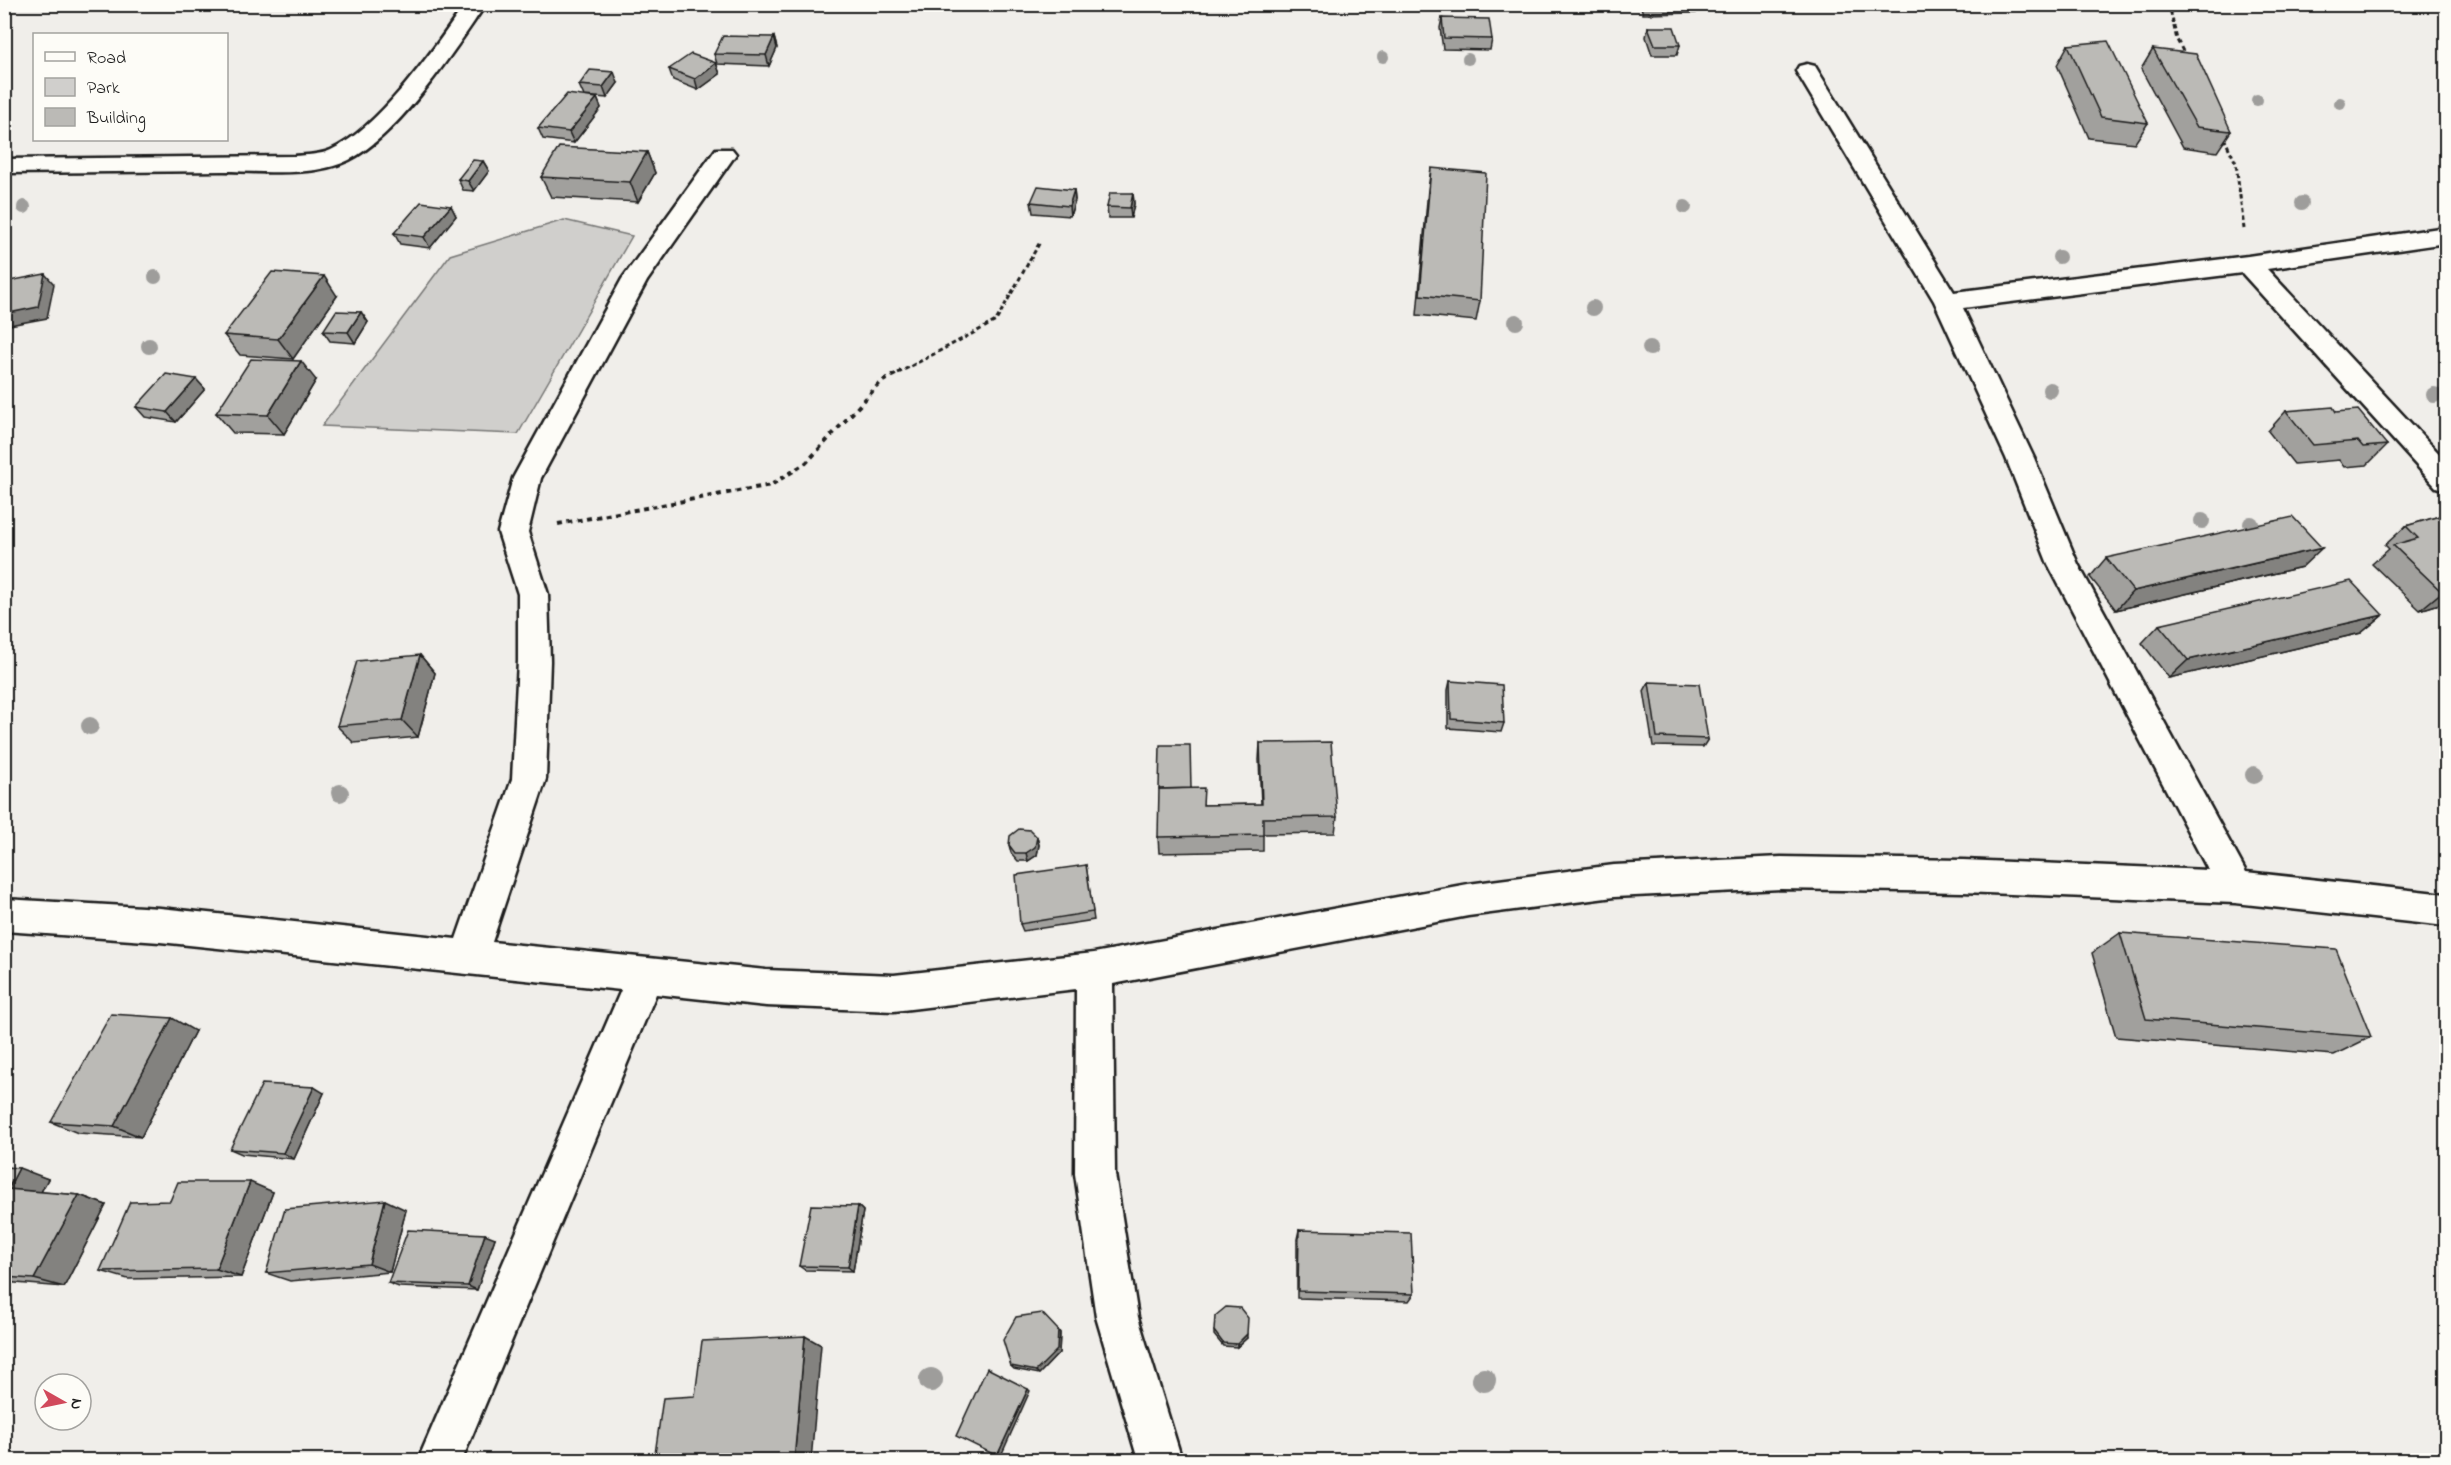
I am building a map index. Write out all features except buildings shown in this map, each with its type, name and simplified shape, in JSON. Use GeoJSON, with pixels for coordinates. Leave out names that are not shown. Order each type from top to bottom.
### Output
{"type":"FeatureCollection","features":[{"type":"Feature","properties":{"kind":"street"},"geometry":{"type":"LineString","coordinates":[[4,166],[294,163],[339,156],[362,141],[402,99],[476,4]]}},
{"type":"Feature","properties":{"kind":"street"},"geometry":{"type":"LineString","coordinates":[[1807,71],[1947,300],[2020,458],[2063,564],[2235,887]]}},
{"type":"Feature","properties":{"kind":"street"},"geometry":{"type":"LineString","coordinates":[[468,958],[530,779],[534,661],[533,594],[521,563],[513,532],[527,478],[635,279],[724,154]]}},
{"type":"Feature","properties":{"kind":"street"},"geometry":{"type":"LineString","coordinates":[[1947,300],[2248,264],[2446,235]]}},
{"type":"Feature","properties":{"kind":"street"},"geometry":{"type":"LineString","coordinates":[[2248,264],[2446,479]]}},
{"type":"Feature","properties":{"kind":"street"},"geometry":{"type":"LineString","coordinates":[[4,915],[160,926],[765,988],[894,993],[1094,969],[1468,900],[1614,881],[1781,873],[1963,876],[2235,887],[2446,910]]}},
{"type":"Feature","properties":{"kind":"street"},"geometry":{"type":"LineString","coordinates":[[1094,969],[1095,1174],[1117,1317],[1160,1461]]}},
{"type":"Feature","properties":{"kind":"street"},"geometry":{"type":"LineString","coordinates":[[440,1461],[645,977]]}},
{"type":"Feature","properties":{"kind":"path"},"geometry":{"type":"LineString","coordinates":[[2169,4],[2177,40],[2187,60]]}},
{"type":"Feature","properties":{"kind":"path"},"geometry":{"type":"LineString","coordinates":[[2222,132],[2236,163],[2248,264]]}},
{"type":"Feature","properties":{"kind":"path"},"geometry":{"type":"LineString","coordinates":[[513,532],[771,485],[806,463],[881,382],[996,321],[1040,242]]}},
{"type":"Feature","properties":{"kind":"green space"},"geometry":{"type":"Polygon","coordinates":[[[564,220],[632,236],[518,434],[322,426],[450,255],[564,220]]]}}]}
